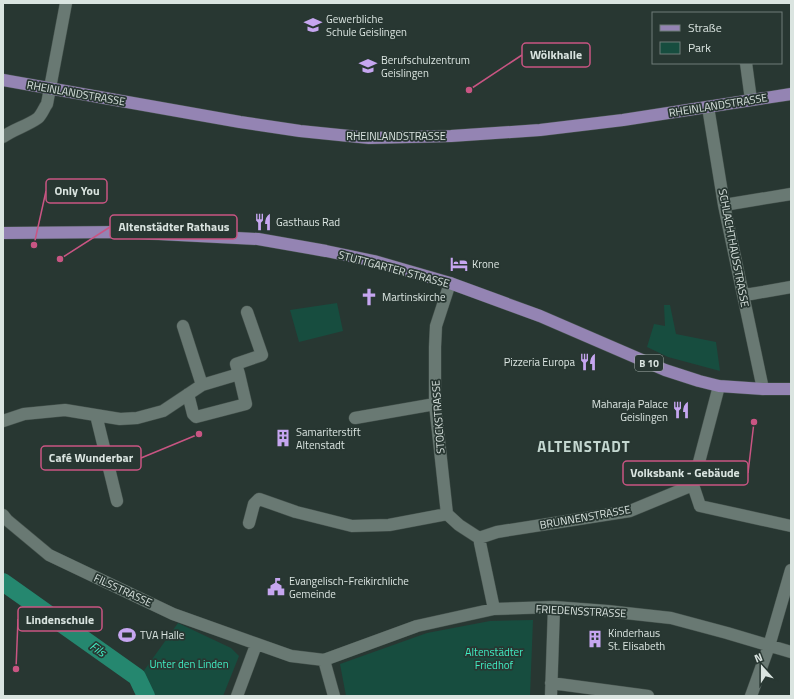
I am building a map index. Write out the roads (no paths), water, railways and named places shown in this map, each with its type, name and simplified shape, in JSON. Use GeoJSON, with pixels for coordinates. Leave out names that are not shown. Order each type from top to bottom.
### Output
{"type":"FeatureCollection","features":[{"type":"Feature","properties":{"kind":"main road","name":"RHEINLANDSTRASSE"},"geometry":{"type":"LineString","coordinates":[[3,80],[300,132],[369,138],[451,136],[540,130],[612,121],[791,94]]}},
{"type":"Feature","properties":{"kind":"main road","name":"STUTTGARTER STRASSE"},"geometry":{"type":"LineString","coordinates":[[3,233],[120,232],[258,239],[326,251],[374,261],[450,283],[540,316],[665,370],[719,386],[791,389]]}},
{"type":"Feature","properties":{"kind":"street"},"geometry":{"type":"LineString","coordinates":[[3,137],[39,117],[47,104],[66,3]]}},
{"type":"Feature","properties":{"kind":"street"},"geometry":{"type":"LineString","coordinates":[[746,64],[751,100]]}},
{"type":"Feature","properties":{"kind":"street","name":"SCHLACHTHAUSSTRASSE"},"geometry":{"type":"LineString","coordinates":[[708,107],[724,205],[763,389]]}},
{"type":"Feature","properties":{"kind":"street"},"geometry":{"type":"LineString","coordinates":[[724,205],[791,194]]}},
{"type":"Feature","properties":{"kind":"street","name":"STOCKSTRASSE"},"geometry":{"type":"LineString","coordinates":[[448,514],[435,404],[436,326],[450,283]]}},
{"type":"Feature","properties":{"kind":"street"},"geometry":{"type":"LineString","coordinates":[[742,294],[751,294],[791,287]]}},
{"type":"Feature","properties":{"kind":"street"},"geometry":{"type":"LineString","coordinates":[[188,394],[193,414],[196,417],[246,404],[236,364],[262,355],[247,312]]}},
{"type":"Feature","properties":{"kind":"street"},"geometry":{"type":"LineString","coordinates":[[183,326],[202,385]]}},
{"type":"Feature","properties":{"kind":"street"},"geometry":{"type":"LineString","coordinates":[[3,421],[24,414],[65,410],[120,419],[137,418],[163,411],[202,385],[239,374]]}},
{"type":"Feature","properties":{"kind":"street"},"geometry":{"type":"LineString","coordinates":[[719,386],[693,485],[700,506],[791,526]]}},
{"type":"Feature","properties":{"kind":"street"},"geometry":{"type":"LineString","coordinates":[[355,418],[435,404]]}},
{"type":"Feature","properties":{"kind":"street"},"geometry":{"type":"LineString","coordinates":[[96,415],[117,501]]}},
{"type":"Feature","properties":{"kind":"street","name":"BRUNNENSTRASSE"},"geometry":{"type":"LineString","coordinates":[[479,538],[497,532],[630,511],[693,485]]}},
{"type":"Feature","properties":{"kind":"street"},"geometry":{"type":"LineString","coordinates":[[249,523],[254,504],[259,499],[296,512],[352,526],[389,525],[448,514],[459,525],[479,538],[494,609]]}},
{"type":"Feature","properties":{"kind":"street","name":"FILSSTRASSE"},"geometry":{"type":"LineString","coordinates":[[3,515],[49,555],[173,614],[256,645]]}},
{"type":"Feature","properties":{"kind":"street"},"geometry":{"type":"LineString","coordinates":[[751,696],[769,646],[791,570]]}},
{"type":"Feature","properties":{"kind":"street"},"geometry":{"type":"LineString","coordinates":[[551,696],[554,607]]}},
{"type":"Feature","properties":{"kind":"street","name":"FRIEDENSSTRASSE"},"geometry":{"type":"LineString","coordinates":[[256,645],[292,656],[324,660],[417,626],[494,609],[554,607],[671,618],[791,652]]}},
{"type":"Feature","properties":{"kind":"street"},"geometry":{"type":"LineString","coordinates":[[237,696],[256,645]]}},
{"type":"Feature","properties":{"kind":"street"},"geometry":{"type":"LineString","coordinates":[[324,660],[334,696]]}},
{"type":"Feature","properties":{"kind":"street"},"geometry":{"type":"LineString","coordinates":[[551,683],[648,696]]}},
{"type":"Feature","properties":{"kind":"waterway","name":"Fils"},"geometry":{"type":"LineString","coordinates":[[3,582],[137,677],[146,696]]}},
{"type":"Feature","properties":{"kind":"place","name":"Gewerbliche Schule Geislingen"},"geometry":{"type":"Point","coordinates":[313,25]}},
{"type":"Feature","properties":{"kind":"place","name":"Berufschulzentrum Geislingen"},"geometry":{"type":"Point","coordinates":[368,66]}},
{"type":"Feature","properties":{"kind":"place","name":"Wölkhalle"},"geometry":{"type":"Point","coordinates":[469,90]}},
{"type":"Feature","properties":{"kind":"place","name":"Gasthaus Rad"},"geometry":{"type":"Point","coordinates":[263,222]}},
{"type":"Feature","properties":{"kind":"place","name":"Only You"},"geometry":{"type":"Point","coordinates":[34,245]}},
{"type":"Feature","properties":{"kind":"place","name":"Altenstädter Rathaus"},"geometry":{"type":"Point","coordinates":[60,259]}},
{"type":"Feature","properties":{"kind":"place","name":"Krone"},"geometry":{"type":"Point","coordinates":[459,264]}},
{"type":"Feature","properties":{"kind":"place","name":"Martinskirche"},"geometry":{"type":"Point","coordinates":[369,297]}},
{"type":"Feature","properties":{"kind":"place","name":"Pizzeria Europa"},"geometry":{"type":"Point","coordinates":[588,362]}},
{"type":"Feature","properties":{"kind":"place","name":"Maharaja Palace Geislingen"},"geometry":{"type":"Point","coordinates":[681,410]}},
{"type":"Feature","properties":{"kind":"place","name":"Volksbank - Gebäude"},"geometry":{"type":"Point","coordinates":[754,422]}},
{"type":"Feature","properties":{"kind":"place","name":"Café Wunderbar"},"geometry":{"type":"Point","coordinates":[199,434]}},
{"type":"Feature","properties":{"kind":"place","name":"Samariterstift Altenstadt"},"geometry":{"type":"Point","coordinates":[283,438]}},
{"type":"Feature","properties":{"kind":"place","name":"Evangelisch-Freikirchliche Gemeinde"},"geometry":{"type":"Point","coordinates":[276,587]}},
{"type":"Feature","properties":{"kind":"place","name":"TVA Halle"},"geometry":{"type":"Point","coordinates":[127,635]}},
{"type":"Feature","properties":{"kind":"place","name":"Kinderhaus St. Elisabeth"},"geometry":{"type":"Point","coordinates":[595,639]}},
{"type":"Feature","properties":{"kind":"place","name":"Lindenschule"},"geometry":{"type":"Point","coordinates":[16,669]}},
{"type":"Feature","properties":{"kind":"district","name":"ALTENSTADT"},"geometry":{"type":"Point","coordinates":[584,446]}},
{"type":"Feature","properties":{"kind":"park label","name":"Altenstädter Friedhof"},"geometry":{"type":"Point","coordinates":[494,658]}},
{"type":"Feature","properties":{"kind":"park label","name":"Unter den Linden"},"geometry":{"type":"Point","coordinates":[189,664]}}]}
